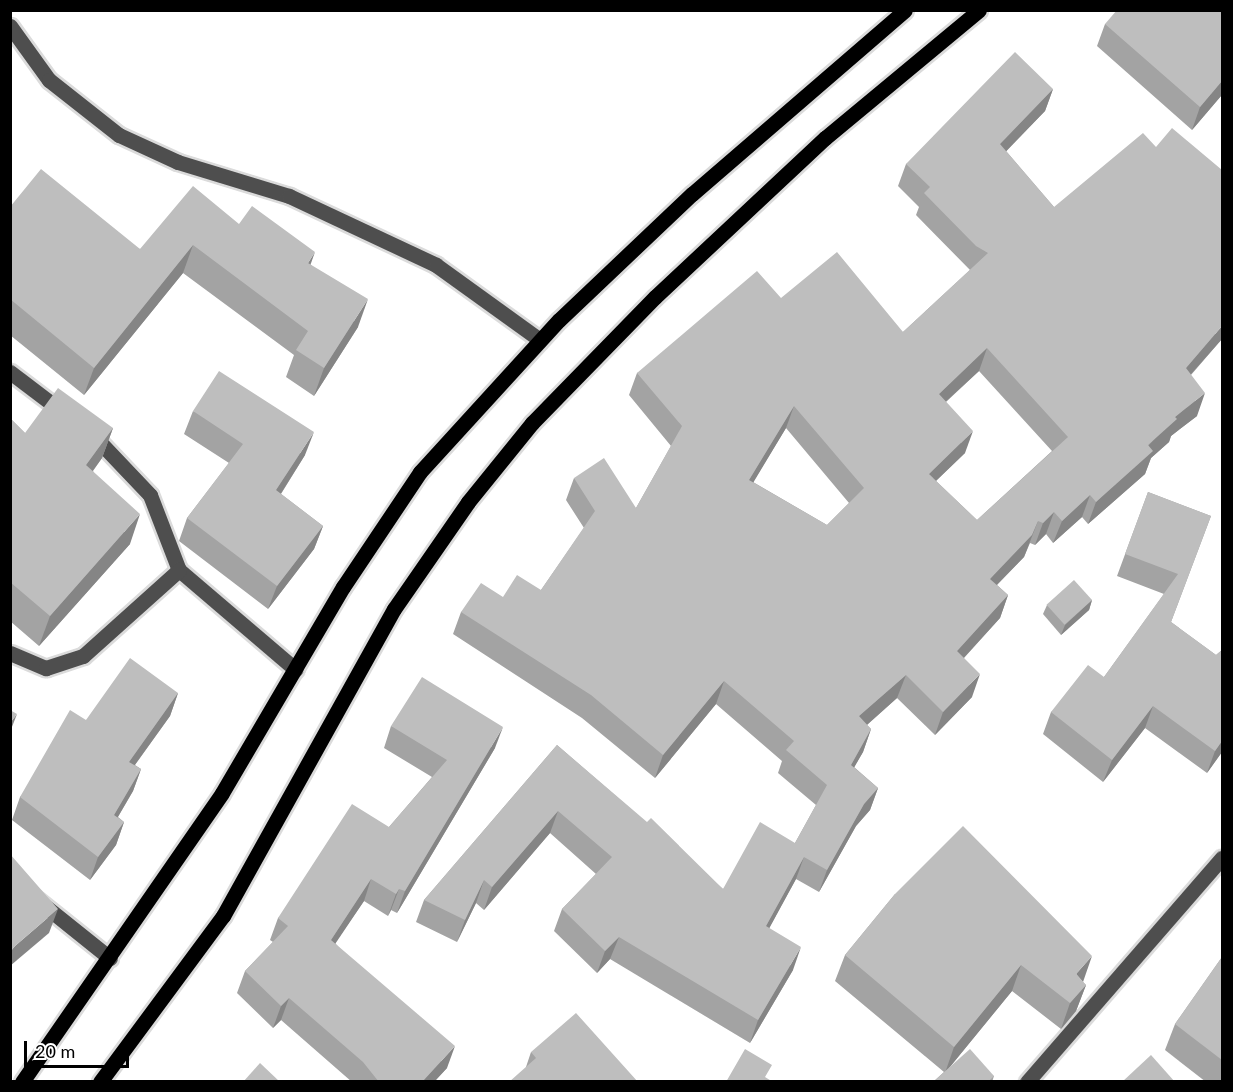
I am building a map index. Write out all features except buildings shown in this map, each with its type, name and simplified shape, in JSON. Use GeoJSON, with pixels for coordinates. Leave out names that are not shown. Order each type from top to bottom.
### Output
{"type":"FeatureCollection","features":[{"type":"Feature","properties":{"kind":"main road"},"geometry":{"type":"LineString","coordinates":[[22,1082],[110,958],[222,792],[295,669],[420,472],[540,340],[692,194],[905,10]]}},
{"type":"Feature","properties":{"kind":"main road"},"geometry":{"type":"LineString","coordinates":[[100,1082],[223,916],[394,609],[468,502],[532,423],[655,297],[825,138],[979,10]]}},
{"type":"Feature","properties":{"kind":"street"},"geometry":{"type":"LineString","coordinates":[[10,26],[49,80],[119,135],[178,162],[290,196],[436,265],[540,340]]}},
{"type":"Feature","properties":{"kind":"street"},"geometry":{"type":"LineString","coordinates":[[10,372],[98,438],[150,495],[179,570],[295,669]]}},
{"type":"Feature","properties":{"kind":"street"},"geometry":{"type":"LineString","coordinates":[[10,653],[46,668],[83,656],[179,570]]}},
{"type":"Feature","properties":{"kind":"street"},"geometry":{"type":"LineString","coordinates":[[1027,1082],[1222,858]]}},
{"type":"Feature","properties":{"kind":"street"},"geometry":{"type":"LineString","coordinates":[[10,878],[110,958]]}}]}
